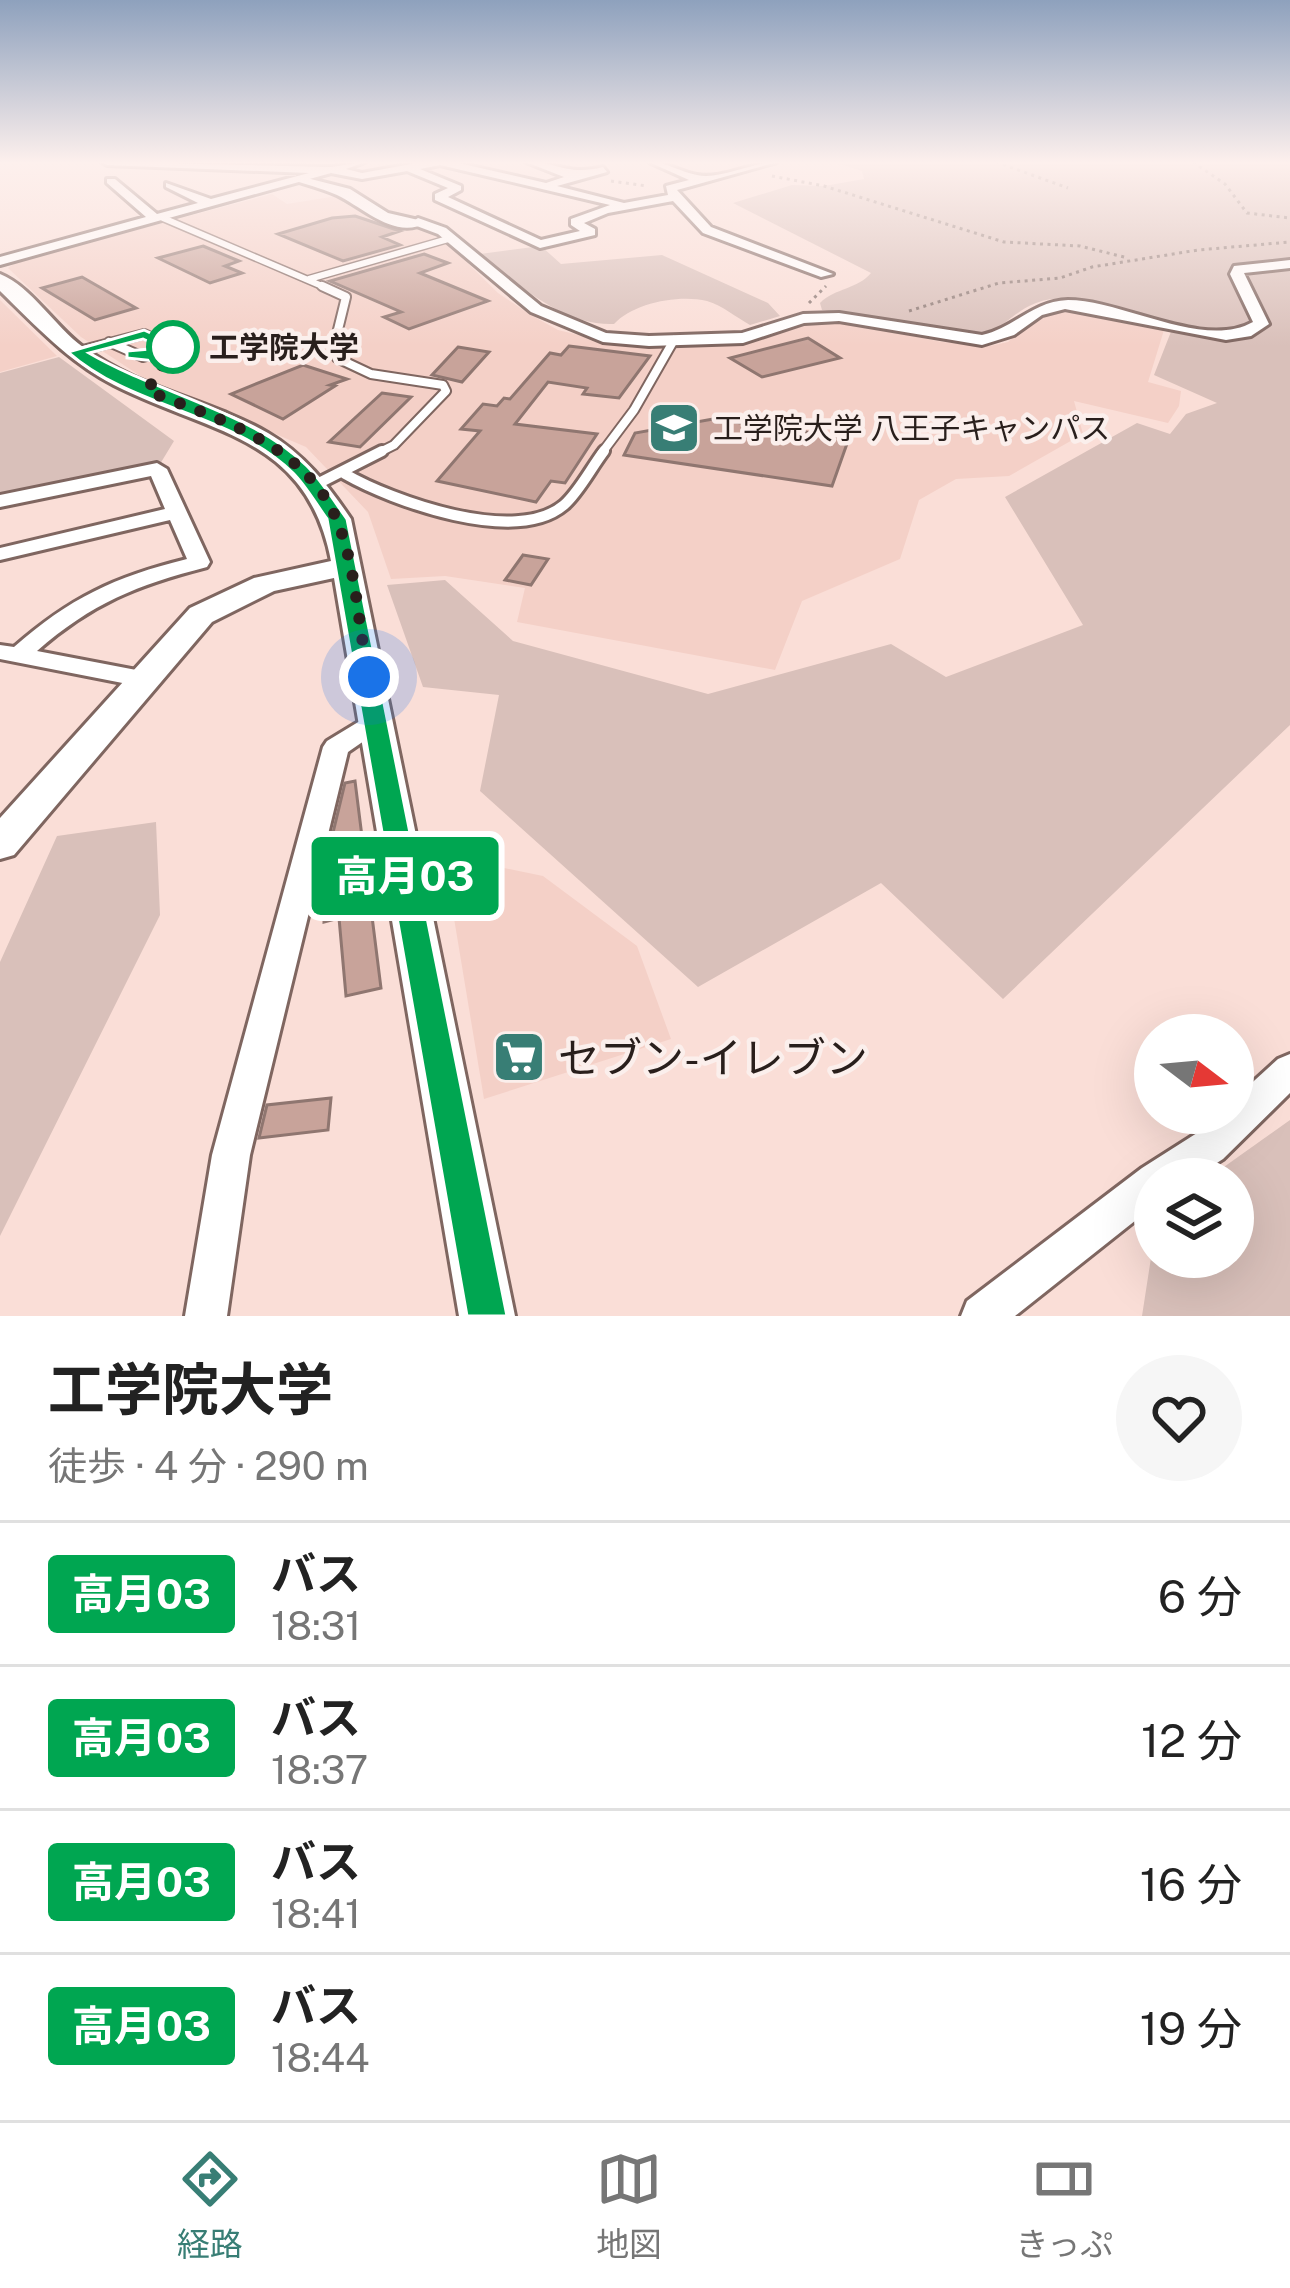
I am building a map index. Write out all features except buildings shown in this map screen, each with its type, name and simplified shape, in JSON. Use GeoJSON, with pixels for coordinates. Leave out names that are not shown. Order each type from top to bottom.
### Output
{"type":"FeatureCollection","features":[{"type":"Feature","properties":{"kind":"street"},"geometry":{"type":"LineString","coordinates":[[0,261],[143,223]]}},
{"type":"Feature","properties":{"kind":"street"},"geometry":{"type":"LineString","coordinates":[[424,223],[435,226],[508,290],[564,322],[627,341],[742,338],[803,319],[858,318],[949,338],[982,340],[1001,336],[1036,309],[1073,304],[1198,332],[1251,332],[1261,324],[1237,274],[1239,268],[1290,264]]}},
{"type":"Feature","properties":{"kind":"street"},"geometry":{"type":"LineString","coordinates":[[495,223],[539,244],[590,232],[576,223]]}},
{"type":"Feature","properties":{"kind":"street"},"geometry":{"type":"LineString","coordinates":[[702,223],[707,230],[826,274]]}},
{"type":"Feature","properties":{"kind":"street"},"geometry":{"type":"LineString","coordinates":[[0,280],[92,347],[122,380],[257,437],[330,480],[487,1316]]}},
{"type":"Feature","properties":{"kind":"street"},"geometry":{"type":"LineString","coordinates":[[0,501],[157,469],[199,562],[123,581],[88,597],[9,654]]}},
{"type":"Feature","properties":{"kind":"street"},"geometry":{"type":"LineString","coordinates":[[0,554],[176,512]]}},
{"type":"Feature","properties":{"kind":"street"},"geometry":{"type":"LineString","coordinates":[[0,572],[58,540]]}},
{"type":"Feature","properties":{"kind":"street"},"geometry":{"type":"LineString","coordinates":[[0,844],[181,634],[218,604],[265,584],[349,566]]}},
{"type":"Feature","properties":{"kind":"street"},"geometry":{"type":"LineString","coordinates":[[9,654],[143,679]]}},
{"type":"Feature","properties":{"kind":"street"},"geometry":{"type":"LineString","coordinates":[[206,1316],[231,1155],[336,747],[378,719]]}},
{"type":"Feature","properties":{"kind":"street"},"geometry":{"type":"LineString","coordinates":[[1191,1158],[1290,1070]]}},
{"type":"Feature","properties":{"kind":"street"},"geometry":{"type":"LineString","coordinates":[[982,1316],[1134,1198]]}},
{"type":"Feature","properties":{"kind":"lane"},"geometry":{"type":"LineString","coordinates":[[171,223],[346,297],[334,346],[337,358],[371,374],[442,386],[446,391],[394,445],[330,480]]}},
{"type":"Feature","properties":{"kind":"lane"},"geometry":{"type":"LineString","coordinates":[[308,279],[448,239]]}},
{"type":"Feature","properties":{"kind":"lane"},"geometry":{"type":"LineString","coordinates":[[144,334],[176,348],[143,357],[92,347],[144,334]]}},
{"type":"Feature","properties":{"kind":"lane"},"geometry":{"type":"LineString","coordinates":[[330,480],[468,516],[548,517],[563,506],[634,410],[674,340]]}},
{"type":"Feature","properties":{"kind":"path"},"geometry":{"type":"LineString","coordinates":[[944,223],[1004,242],[1079,246],[1135,259]]}},
{"type":"Feature","properties":{"kind":"path"},"geometry":{"type":"LineString","coordinates":[[902,311],[936,306],[999,283],[1060,278],[1135,259],[1290,242]]}},
{"type":"Feature","properties":{"kind":"path"},"geometry":{"type":"LineString","coordinates":[[803,319],[804,310],[830,281],[826,274]]}},
{"type":"Feature","properties":{"kind":"shaded area","name":"工学院大学 八王子キャンパス"},"geometry":{"type":"Polygon","coordinates":[[[160,223],[411,223],[437,233],[498,293],[531,315],[558,330],[620,345],[746,343],[811,323],[842,322],[942,342],[990,346],[1008,342],[1051,311],[1105,315],[1164,330],[1148,382],[1181,391],[1179,406],[1168,423],[1074,401],[1083,434],[1009,476],[956,479],[919,500],[900,559],[802,601],[775,670],[517,622],[525,588],[445,576],[391,579],[368,512],[306,447],[142,377],[81,337],[8,268],[18,261],[160,223]]]}},
{"type":"Feature","properties":{"kind":"shaded area"},"geometry":{"type":"Polygon","coordinates":[[[773,223],[1290,223],[1290,725],[1003,999],[881,883],[698,987],[480,791],[499,695],[423,687],[387,585],[445,580],[513,641],[708,694],[891,644],[946,677],[1083,625],[1005,497],[1137,423],[1170,434],[1186,414],[1217,403],[1154,375],[1174,324],[1069,298],[1036,303],[991,331],[971,335],[917,330],[822,310],[820,303],[826,298],[871,273],[773,223]]]}},
{"type":"Feature","properties":{"kind":"shaded area"},"geometry":{"type":"Polygon","coordinates":[[[541,246],[561,264],[662,255],[768,303],[780,316],[750,325],[713,303],[683,299],[644,306],[614,324],[595,323],[542,301],[480,254],[541,246]]]}},
{"type":"Feature","properties":{"kind":"shaded area"},"geometry":{"type":"Polygon","coordinates":[[[0,300],[57,356],[0,372],[0,300]]]}},
{"type":"Feature","properties":{"kind":"shaded area"},"geometry":{"type":"Polygon","coordinates":[[[59,357],[174,441],[157,469],[0,502],[0,373],[59,357]]]}},
{"type":"Feature","properties":{"kind":"shaded area"},"geometry":{"type":"Polygon","coordinates":[[[156,822],[160,915],[0,1236],[0,962],[57,836],[156,822]]]}},
{"type":"Feature","properties":{"kind":"shaded area"},"geometry":{"type":"Polygon","coordinates":[[[485,864],[543,876],[637,946],[671,1039],[484,1099],[447,876],[485,864]]]}},
{"type":"Feature","properties":{"kind":"shaded area"},"geometry":{"type":"Polygon","coordinates":[[[1290,1120],[1290,1316],[1142,1316],[1148,1278],[1254,1278],[1254,1158],[1237,1158],[1290,1120]]]}},
{"type":"Feature","properties":{"kind":"bus line","name":"高月03"},"geometry":{"type":"LineString","coordinates":[[133,355],[155,356],[176,348],[144,334],[75,352],[122,380],[257,437],[315,485],[337,519],[487,1316]]}},
{"type":"Feature","properties":{"kind":"place","name":"工学院大学"},"geometry":{"type":"Point","coordinates":[173,347]}},
{"type":"Feature","properties":{"kind":"place","name":"工学院大学 八王子キャンパス"},"geometry":{"type":"Point","coordinates":[674,428]}},
{"type":"Feature","properties":{"kind":"place","name":"セブン-イレブン"},"geometry":{"type":"Point","coordinates":[519,1057]}},
{"type":"Feature","properties":{"kind":"route"},"geometry":{"type":"LineString","coordinates":[[173,347],[147,391],[257,437],[315,485],[337,519],[369,677]]}}]}
